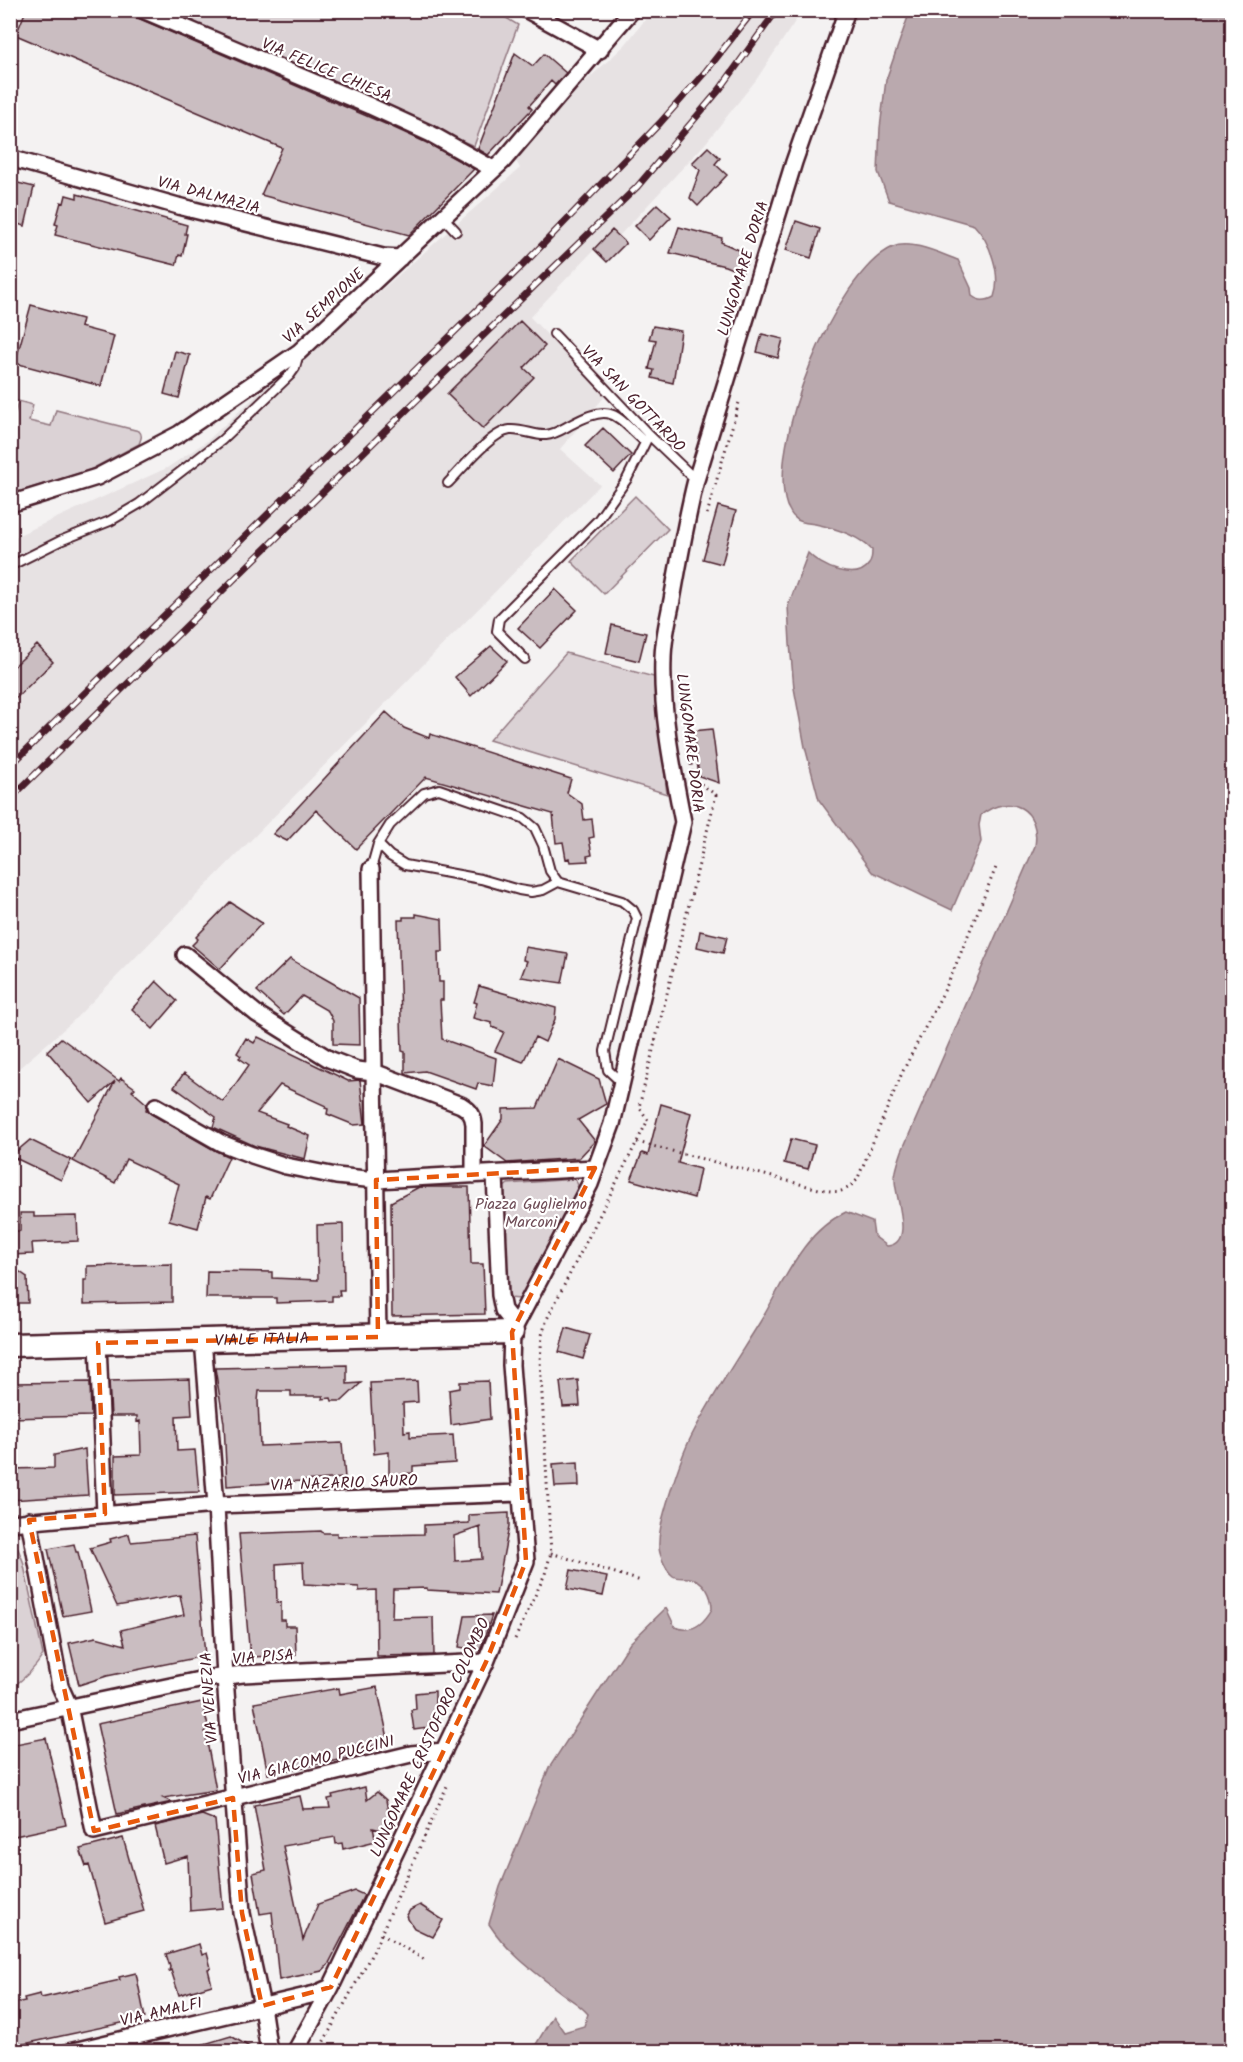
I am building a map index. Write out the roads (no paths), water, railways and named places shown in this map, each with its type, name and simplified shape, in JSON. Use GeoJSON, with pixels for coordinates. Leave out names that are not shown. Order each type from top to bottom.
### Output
{"type":"FeatureCollection","features":[{"type":"Feature","properties":{"kind":"street","name":"VIA FELICE CHIESA"},"geometry":{"type":"LineString","coordinates":[[143,10],[370,106],[431,134],[494,169]]}},
{"type":"Feature","properties":{"kind":"street"},"geometry":{"type":"LineString","coordinates":[[527,10],[600,50]]}},
{"type":"Feature","properties":{"kind":"street","name":"VIA SEMPIONE"},"geometry":{"type":"LineString","coordinates":[[10,504],[97,477],[202,419],[299,352],[494,169],[600,50],[632,10]]}},
{"type":"Feature","properties":{"kind":"street","name":"LUNGOMARE DORIA"},"geometry":{"type":"LineString","coordinates":[[514,1329],[590,1184],[612,1124],[683,822],[675,782],[666,709],[663,659],[665,633],[685,525],[696,480],[794,162],[847,10]]}},
{"type":"Feature","properties":{"kind":"street","name":"VIA DALMAZIA"},"geometry":{"type":"LineString","coordinates":[[10,158],[201,211],[383,256],[400,258]]}},
{"type":"Feature","properties":{"kind":"street"},"geometry":{"type":"LineString","coordinates":[[371,869],[378,1337]]}},
{"type":"Feature","properties":{"kind":"street"},"geometry":{"type":"LineString","coordinates":[[185,955],[257,1014],[329,1059],[357,1070],[374,1072],[461,1104],[470,1110],[474,1124],[474,1175]]}},
{"type":"Feature","properties":{"kind":"street"},"geometry":{"type":"LineString","coordinates":[[156,1106],[221,1143],[286,1166],[336,1176],[376,1179],[595,1168]]}},
{"type":"Feature","properties":{"kind":"street"},"geometry":{"type":"LineString","coordinates":[[495,1174],[500,1295],[503,1310],[514,1329],[511,1365],[520,1493]]}},
{"type":"Feature","properties":{"kind":"street","name":"VIALE ITALIA"},"geometry":{"type":"LineString","coordinates":[[10,1345],[203,1339],[378,1337],[514,1329]]}},
{"type":"Feature","properties":{"kind":"street","name":"VIA VENEZIA"},"geometry":{"type":"LineString","coordinates":[[203,1339],[242,1913],[262,2006],[269,2052]]}},
{"type":"Feature","properties":{"kind":"street"},"geometry":{"type":"LineString","coordinates":[[98,1343],[105,1514]]}},
{"type":"Feature","properties":{"kind":"street","name":"VIA NAZARIO SAURO"},"geometry":{"type":"LineString","coordinates":[[10,1523],[216,1505],[520,1493]]}},
{"type":"Feature","properties":{"kind":"street","name":"LUNGOMARE CRISTOFORO COLOMBO"},"geometry":{"type":"LineString","coordinates":[[295,2052],[331,1987],[486,1662],[526,1561],[520,1493]]}},
{"type":"Feature","properties":{"kind":"street"},"geometry":{"type":"LineString","coordinates":[[29,1520],[60,1686],[69,1706]]}},
{"type":"Feature","properties":{"kind":"street","name":"VIA PISA"},"geometry":{"type":"LineString","coordinates":[[10,1720],[204,1679],[243,1674],[486,1662]]}},
{"type":"Feature","properties":{"kind":"street","name":"VIA GIACOMO PUCCINI"},"geometry":{"type":"LineString","coordinates":[[69,1706],[94,1831],[411,1754],[444,1751]]}},
{"type":"Feature","properties":{"kind":"street"},"geometry":{"type":"LineString","coordinates":[[262,2006],[315,1994],[331,1987]]}},
{"type":"Feature","properties":{"kind":"street","name":"VIA AMALFI"},"geometry":{"type":"LineString","coordinates":[[69,2052],[262,2006]]}},
{"type":"Feature","properties":{"kind":"lane"},"geometry":{"type":"LineString","coordinates":[[443,217],[456,231]]}},
{"type":"Feature","properties":{"kind":"lane","name":"VIA SAN GOTTARDO"},"geometry":{"type":"LineString","coordinates":[[554,334],[647,439],[696,480]]}},
{"type":"Feature","properties":{"kind":"lane"},"geometry":{"type":"LineString","coordinates":[[10,566],[60,541],[110,521],[139,504],[222,440],[290,375],[295,368],[299,352]]}},
{"type":"Feature","properties":{"kind":"lane"},"geometry":{"type":"LineString","coordinates":[[448,483],[495,436],[508,430],[524,430],[545,435],[560,431],[596,412],[604,412],[620,419],[647,439],[627,478],[598,520],[499,619],[498,631],[525,659]]}},
{"type":"Feature","properties":{"kind":"lane"},"geometry":{"type":"LineString","coordinates":[[371,869],[378,844],[390,825],[424,793],[439,789],[523,818],[535,828],[543,845],[550,871],[558,882],[622,901],[633,910],[637,918],[605,1052],[608,1070],[622,1082]]}},
{"type":"Feature","properties":{"kind":"lane"},"geometry":{"type":"LineString","coordinates":[[378,844],[390,856],[405,865],[481,879],[519,890],[537,891],[558,882]]}},
{"type":"Feature","properties":{"kind":"railway"},"geometry":{"type":"LineString","coordinates":[[10,766],[523,265],[660,123],[706,71],[754,10]]}},
{"type":"Feature","properties":{"kind":"railway"},"geometry":{"type":"LineString","coordinates":[[10,799],[637,187],[720,89],[777,10]]}},
{"type":"Feature","properties":{"kind":"park label","name":"Piazza Guglielmo Marconi"},"geometry":{"type":"Point","coordinates":[531,1212]}}]}
